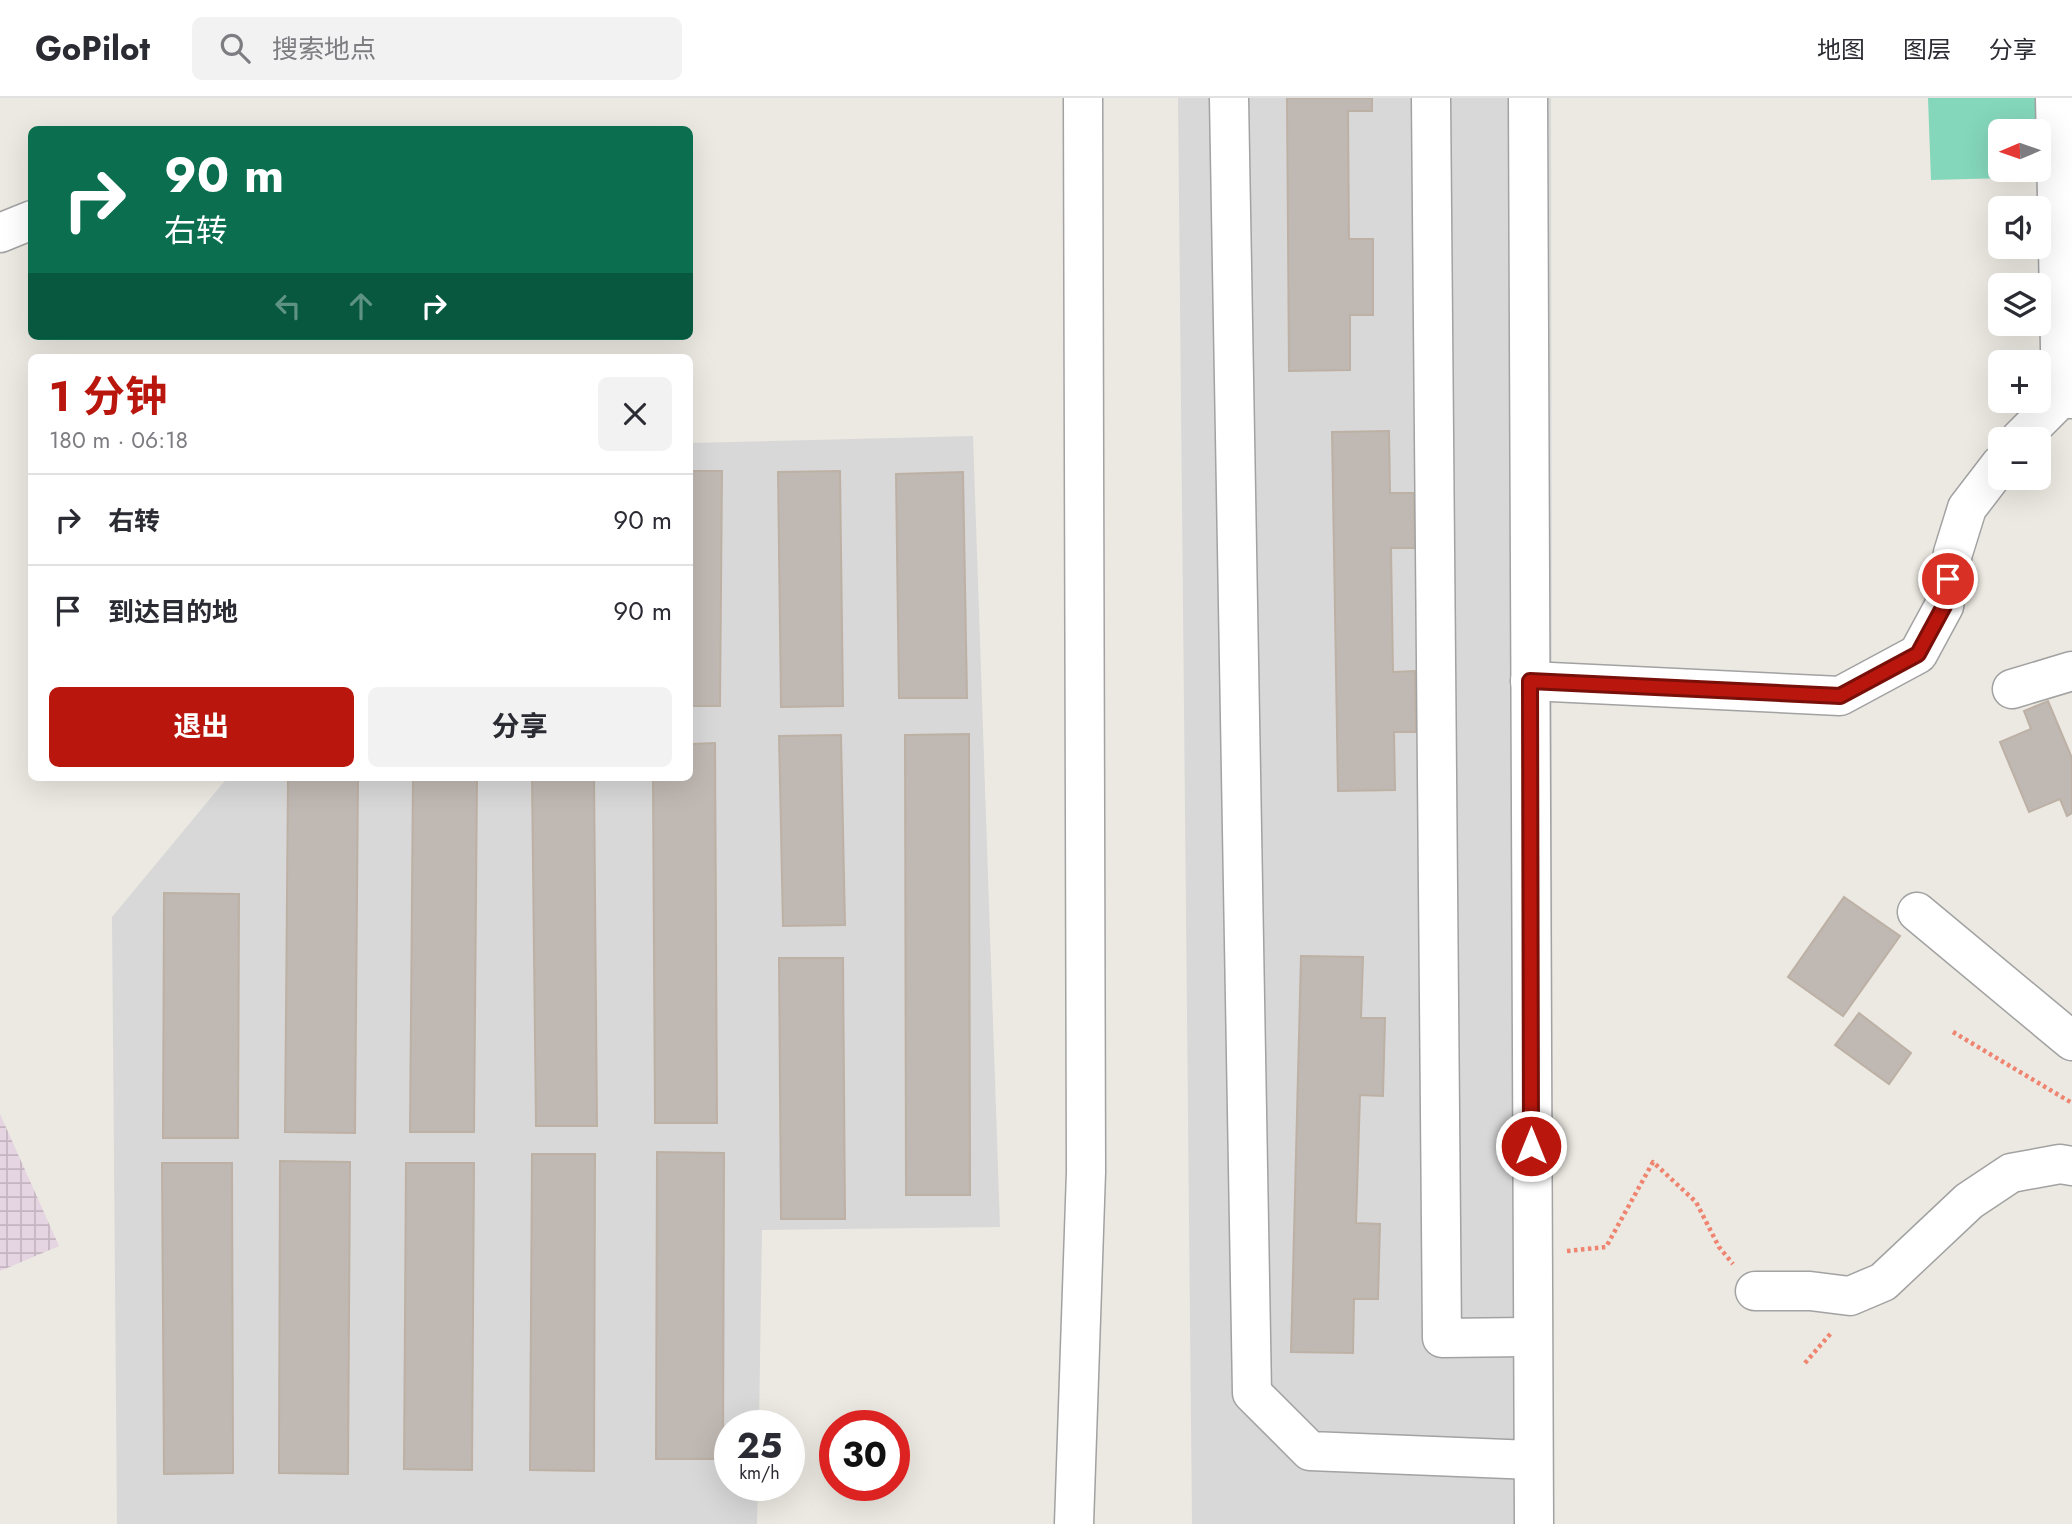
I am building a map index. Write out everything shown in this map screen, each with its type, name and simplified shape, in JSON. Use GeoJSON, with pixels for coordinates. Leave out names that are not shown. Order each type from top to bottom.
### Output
{"type":"FeatureCollection","features":[{"type":"Feature","properties":{"kind":"street"},"geometry":{"type":"LineString","coordinates":[[1074,1524],[1086,1172],[1083,98]]}},
{"type":"Feature","properties":{"kind":"street"},"geometry":{"type":"LineString","coordinates":[[1229,98],[1252,1393],[1310,1451],[1533,1460]]}},
{"type":"Feature","properties":{"kind":"street"},"geometry":{"type":"LineString","coordinates":[[1431,98],[1442,1338],[1532,1337]]}},
{"type":"Feature","properties":{"kind":"street"},"geometry":{"type":"LineString","coordinates":[[1528,98],[1534,1524]]}},
{"type":"Feature","properties":{"kind":"street"},"geometry":{"type":"LineString","coordinates":[[2033,427],[2066,398],[2055,98]]}},
{"type":"Feature","properties":{"kind":"street"},"geometry":{"type":"LineString","coordinates":[[0,233],[28,222]]}},
{"type":"Feature","properties":{"kind":"street"},"geometry":{"type":"LineString","coordinates":[[1530,681],[1840,696],[1918,654],[1944,606],[1953,553],[1966,508],[1988,480]]}},
{"type":"Feature","properties":{"kind":"street"},"geometry":{"type":"LineString","coordinates":[[2012,689],[2072,671]]}},
{"type":"Feature","properties":{"kind":"street"},"geometry":{"type":"LineString","coordinates":[[1917,912],[2072,1041]]}},
{"type":"Feature","properties":{"kind":"street"},"geometry":{"type":"LineString","coordinates":[[1755,1291],[1810,1291],[1850,1296],[1883,1282],[1969,1201],[2011,1172],[2060,1164],[2072,1166]]}},
{"type":"Feature","properties":{"kind":"path"},"geometry":{"type":"LineString","coordinates":[[1953,1032],[2072,1103]]}},
{"type":"Feature","properties":{"kind":"path"},"geometry":{"type":"LineString","coordinates":[[1532,1255],[1606,1247],[1653,1162],[1696,1202],[1719,1247],[1755,1291]]}},
{"type":"Feature","properties":{"kind":"shaded area"},"geometry":{"type":"Polygon","coordinates":[[[1178,98],[1551,98],[1553,1524],[1192,1524],[1178,98]]]}},
{"type":"Feature","properties":{"kind":"shaded area"},"geometry":{"type":"Polygon","coordinates":[[[973,436],[1000,1227],[762,1230],[759,1410],[714,1410],[714,1501],[758,1501],[757,1524],[117,1524],[112,917],[225,781],[693,781],[693,443],[973,436]]]}},
{"type":"Feature","properties":{"kind":"shaded area"},"geometry":{"type":"Polygon","coordinates":[[[0,1114],[59,1246],[0,1271],[0,1114]]]}},
{"type":"Feature","properties":{"kind":"green space"},"geometry":{"type":"Polygon","coordinates":[[[1928,98],[2038,98],[2039,119],[1988,119],[1988,178],[1931,180],[1928,98]]]}},
{"type":"Feature","properties":{"kind":"building"},"geometry":{"type":"Polygon","coordinates":[[[1287,98],[1372,98],[1372,111],[1348,111],[1349,239],[1373,239],[1373,315],[1350,315],[1350,370],[1289,371],[1287,98]]]}},
{"type":"Feature","properties":{"kind":"building"},"geometry":{"type":"Polygon","coordinates":[[[1389,431],[1390,493],[1414,493],[1415,548],[1391,548],[1393,672],[1415,671],[1416,732],[1394,732],[1395,790],[1338,791],[1332,432],[1389,431]]]}},
{"type":"Feature","properties":{"kind":"building"},"geometry":{"type":"Polygon","coordinates":[[[693,471],[722,471],[720,706],[693,706],[693,471]]]}},
{"type":"Feature","properties":{"kind":"building"},"geometry":{"type":"Polygon","coordinates":[[[840,471],[843,706],[781,707],[778,472],[840,471]]]}},
{"type":"Feature","properties":{"kind":"building"},"geometry":{"type":"Polygon","coordinates":[[[963,472],[967,698],[899,698],[896,474],[963,472]]]}},
{"type":"Feature","properties":{"kind":"building"},"geometry":{"type":"Polygon","coordinates":[[[2048,701],[2072,758],[2072,813],[2067,816],[2060,799],[2029,812],[2000,742],[2031,729],[2024,711],[2048,701]]]}},
{"type":"Feature","properties":{"kind":"building"},"geometry":{"type":"Polygon","coordinates":[[[969,734],[970,1195],[906,1195],[905,735],[969,734]]]}},
{"type":"Feature","properties":{"kind":"building"},"geometry":{"type":"Polygon","coordinates":[[[841,735],[845,925],[783,926],[779,736],[841,735]]]}},
{"type":"Feature","properties":{"kind":"building"},"geometry":{"type":"Polygon","coordinates":[[[715,743],[717,1123],[655,1123],[653,781],[693,781],[693,744],[715,743]]]}},
{"type":"Feature","properties":{"kind":"building"},"geometry":{"type":"Polygon","coordinates":[[[288,781],[358,781],[355,1133],[285,1132],[288,781]]]}},
{"type":"Feature","properties":{"kind":"building"},"geometry":{"type":"Polygon","coordinates":[[[413,781],[477,781],[474,1132],[410,1132],[413,781]]]}},
{"type":"Feature","properties":{"kind":"building"},"geometry":{"type":"Polygon","coordinates":[[[532,781],[594,781],[597,1126],[536,1126],[532,781]]]}},
{"type":"Feature","properties":{"kind":"building"},"geometry":{"type":"Polygon","coordinates":[[[164,893],[239,894],[238,1138],[163,1138],[164,893]]]}},
{"type":"Feature","properties":{"kind":"building"},"geometry":{"type":"Polygon","coordinates":[[[1844,897],[1900,936],[1843,1016],[1788,977],[1844,897]]]}},
{"type":"Feature","properties":{"kind":"building"},"geometry":{"type":"Polygon","coordinates":[[[1301,956],[1363,957],[1361,1018],[1385,1018],[1383,1096],[1360,1095],[1356,1223],[1380,1224],[1378,1299],[1354,1299],[1353,1353],[1291,1352],[1301,956]]]}},
{"type":"Feature","properties":{"kind":"building"},"geometry":{"type":"Polygon","coordinates":[[[779,958],[843,958],[845,1219],[781,1219],[779,958]]]}},
{"type":"Feature","properties":{"kind":"building"},"geometry":{"type":"Polygon","coordinates":[[[1859,1013],[1911,1053],[1889,1084],[1835,1045],[1859,1013]]]}},
{"type":"Feature","properties":{"kind":"building"},"geometry":{"type":"Polygon","coordinates":[[[657,1152],[724,1153],[723,1410],[714,1410],[714,1459],[656,1459],[657,1152]]]}},
{"type":"Feature","properties":{"kind":"building"},"geometry":{"type":"Polygon","coordinates":[[[532,1154],[595,1154],[594,1471],[530,1470],[532,1154]]]}},
{"type":"Feature","properties":{"kind":"building"},"geometry":{"type":"Polygon","coordinates":[[[280,1161],[350,1162],[348,1474],[279,1473],[280,1161]]]}},
{"type":"Feature","properties":{"kind":"building"},"geometry":{"type":"Polygon","coordinates":[[[162,1163],[232,1163],[233,1473],[164,1474],[162,1163]]]}},
{"type":"Feature","properties":{"kind":"building"},"geometry":{"type":"Polygon","coordinates":[[[406,1163],[474,1163],[472,1470],[404,1469],[406,1163]]]}},
{"type":"Feature","properties":{"kind":"route"},"geometry":{"type":"LineString","coordinates":[[1531,1146],[1530,681],[1840,696],[1918,654],[1944,606],[1948,579]]}}]}
